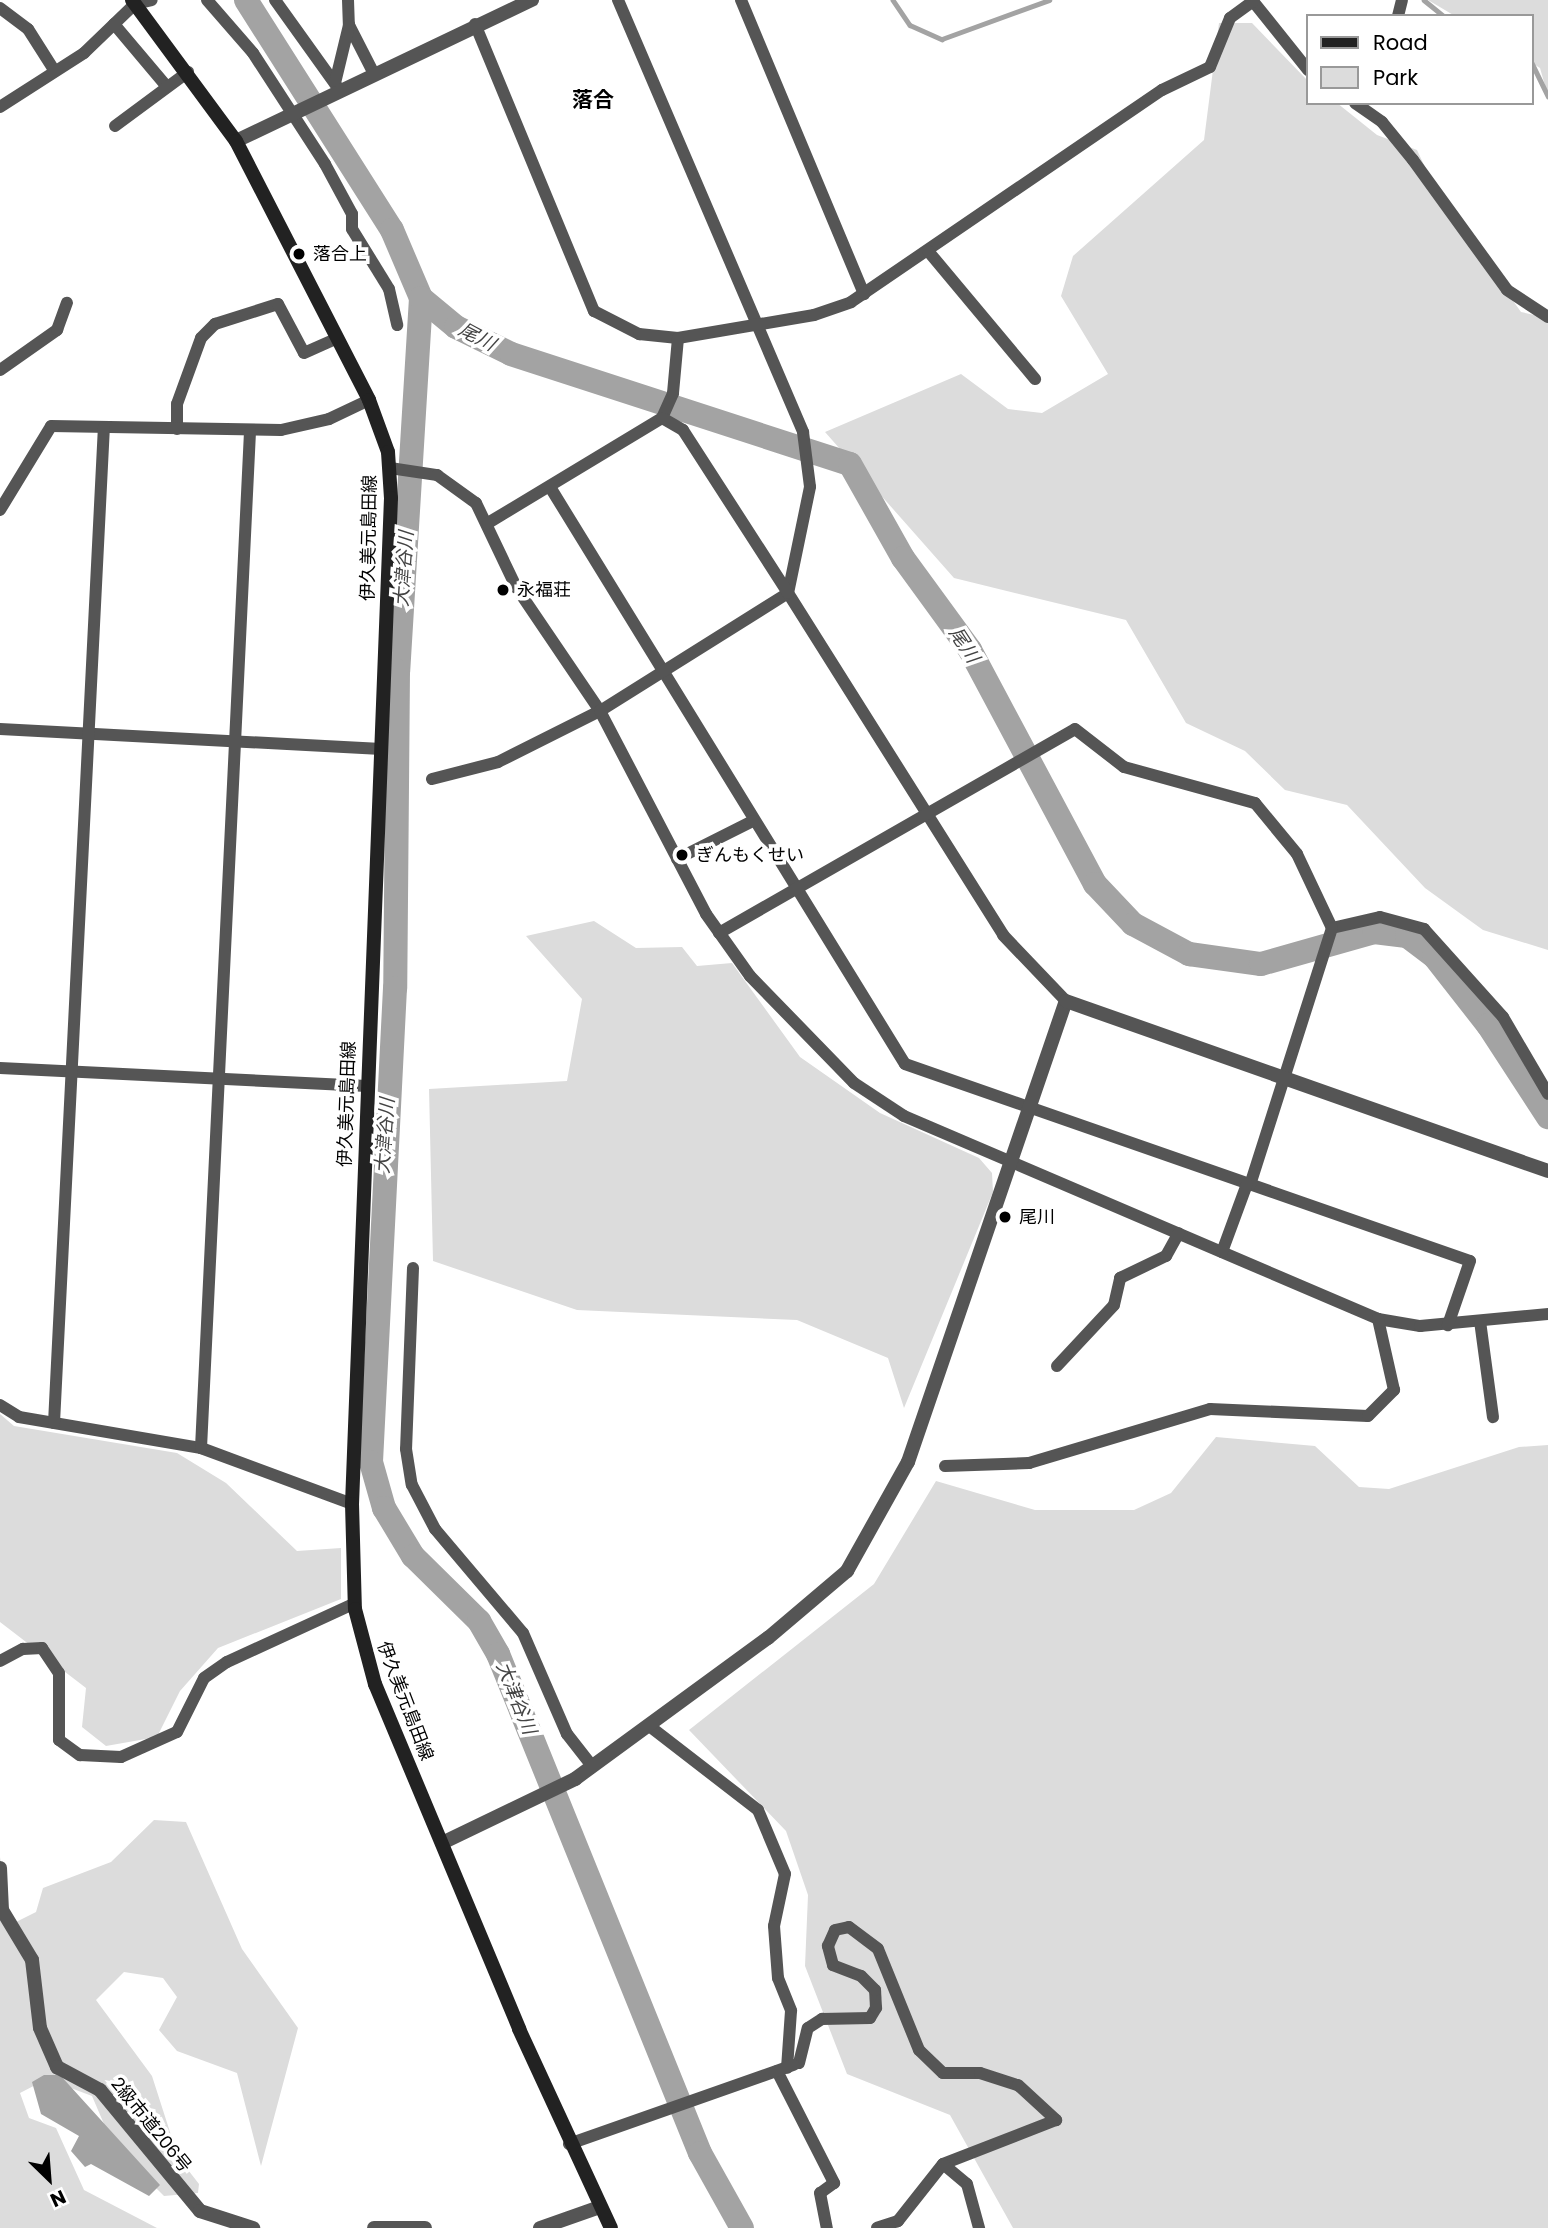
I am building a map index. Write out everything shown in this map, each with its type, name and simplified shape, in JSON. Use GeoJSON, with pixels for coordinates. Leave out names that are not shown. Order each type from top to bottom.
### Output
{"type":"FeatureCollection","features":[{"type":"Feature","properties":{"kind":"main road","name":"伊久美元島田線"},"geometry":{"type":"LineString","coordinates":[[133,2],[236,141],[369,400],[395,469],[381,749],[352,1504],[355,1603],[371,1672],[569,2144],[597,2208],[611,2228]]}},
{"type":"Feature","properties":{"kind":"street"},"geometry":{"type":"LineString","coordinates":[[0,107],[114,24],[133,2],[152,0]]}},
{"type":"Feature","properties":{"kind":"street"},"geometry":{"type":"LineString","coordinates":[[208,0],[253,54],[352,214],[352,229],[389,289],[397,325]]}},
{"type":"Feature","properties":{"kind":"street"},"geometry":{"type":"LineString","coordinates":[[275,0],[336,87]]}},
{"type":"Feature","properties":{"kind":"street"},"geometry":{"type":"LineString","coordinates":[[336,87],[349,25],[348,0]]}},
{"type":"Feature","properties":{"kind":"street"},"geometry":{"type":"LineString","coordinates":[[236,141],[336,87],[532,0]]}},
{"type":"Feature","properties":{"kind":"street"},"geometry":{"type":"LineString","coordinates":[[432,779],[498,762],[600,711],[788,593],[807,509],[809,465],[803,432],[752,323],[618,0]]}},
{"type":"Feature","properties":{"kind":"street"},"geometry":{"type":"LineString","coordinates":[[741,0],[864,294]]}},
{"type":"Feature","properties":{"kind":"street"},"geometry":{"type":"LineString","coordinates":[[475,24],[594,311],[639,334],[678,338],[752,323],[814,315],[864,294],[1162,90],[1210,67],[1230,18],[1252,1],[1306,68]]}},
{"type":"Feature","properties":{"kind":"street"},"geometry":{"type":"LineString","coordinates":[[0,8],[28,29],[54,70]]}},
{"type":"Feature","properties":{"kind":"street"},"geometry":{"type":"LineString","coordinates":[[114,24],[167,87]]}},
{"type":"Feature","properties":{"kind":"street"},"geometry":{"type":"LineString","coordinates":[[349,25],[373,72]]}},
{"type":"Feature","properties":{"kind":"street"},"geometry":{"type":"LineString","coordinates":[[115,126],[187,72]]}},
{"type":"Feature","properties":{"kind":"street"},"geometry":{"type":"LineString","coordinates":[[1358,105],[1382,122],[1413,160],[1507,290],[1548,317]]}},
{"type":"Feature","properties":{"kind":"street"},"geometry":{"type":"LineString","coordinates":[[928,251],[1035,379]]}},
{"type":"Feature","properties":{"kind":"street"},"geometry":{"type":"LineString","coordinates":[[0,370],[57,330],[67,303]]}},
{"type":"Feature","properties":{"kind":"street"},"geometry":{"type":"LineString","coordinates":[[177,429],[177,404],[201,338],[215,324],[278,304],[304,353],[337,338]]}},
{"type":"Feature","properties":{"kind":"street"},"geometry":{"type":"LineString","coordinates":[[488,523],[664,415],[673,393],[678,338]]}},
{"type":"Feature","properties":{"kind":"street"},"geometry":{"type":"LineString","coordinates":[[0,510],[51,426],[250,430],[302,428],[369,400]]}},
{"type":"Feature","properties":{"kind":"street"},"geometry":{"type":"LineString","coordinates":[[664,415],[683,430],[1016,954],[1066,1000],[1548,1171]]}},
{"type":"Feature","properties":{"kind":"street"},"geometry":{"type":"LineString","coordinates":[[54,1423],[104,428]]}},
{"type":"Feature","properties":{"kind":"street"},"geometry":{"type":"LineString","coordinates":[[201,1448],[250,430]]}},
{"type":"Feature","properties":{"kind":"street"},"geometry":{"type":"LineString","coordinates":[[395,469],[437,475],[464,491],[488,523],[522,597],[600,711],[719,933],[750,976],[854,1083],[904,1116],[1013,1159],[1378,1319],[1448,1325],[1548,1314]]}},
{"type":"Feature","properties":{"kind":"street"},"geometry":{"type":"LineString","coordinates":[[550,487],[753,821],[905,1064],[1470,1261],[1448,1325]]}},
{"type":"Feature","properties":{"kind":"street"},"geometry":{"type":"LineString","coordinates":[[0,729],[381,749]]}},
{"type":"Feature","properties":{"kind":"street"},"geometry":{"type":"LineString","coordinates":[[719,933],[925,811],[1075,729],[1124,767],[1255,803],[1297,854],[1332,931],[1327,958],[1249,1184],[1222,1252]]}},
{"type":"Feature","properties":{"kind":"street"},"geometry":{"type":"LineString","coordinates":[[677,859],[753,821]]}},
{"type":"Feature","properties":{"kind":"street"},"geometry":{"type":"LineString","coordinates":[[1332,931],[1380,917],[1424,929],[1503,1017],[1548,1094]]}},
{"type":"Feature","properties":{"kind":"street"},"geometry":{"type":"LineString","coordinates":[[442,1843],[575,1779],[810,1605],[862,1549],[908,1462],[1066,1000]]}},
{"type":"Feature","properties":{"kind":"street"},"geometry":{"type":"LineString","coordinates":[[0,1068],[367,1086]]}},
{"type":"Feature","properties":{"kind":"street"},"geometry":{"type":"LineString","coordinates":[[1057,1366],[1114,1305],[1120,1278],[1166,1256],[1179,1233]]}},
{"type":"Feature","properties":{"kind":"street"},"geometry":{"type":"LineString","coordinates":[[413,1268],[406,1449],[412,1485],[435,1529],[523,1633],[567,1734],[592,1766]]}},
{"type":"Feature","properties":{"kind":"street"},"geometry":{"type":"LineString","coordinates":[[945,1466],[1029,1463],[1210,1409],[1368,1416],[1394,1390],[1378,1319]]}},
{"type":"Feature","properties":{"kind":"street"},"geometry":{"type":"LineString","coordinates":[[1480,1321],[1493,1417]]}},
{"type":"Feature","properties":{"kind":"street"},"geometry":{"type":"LineString","coordinates":[[0,1405],[19,1417],[201,1448],[352,1504]]}},
{"type":"Feature","properties":{"kind":"street"},"geometry":{"type":"LineString","coordinates":[[0,1661],[23,1649],[42,1648],[59,1673],[59,1740],[80,1755],[121,1757],[177,1732],[204,1678],[227,1662],[355,1603]]}},
{"type":"Feature","properties":{"kind":"street"},"geometry":{"type":"LineString","coordinates":[[648,1725],[758,1810],[785,1874],[774,1926],[778,1978],[791,2011],[792,2066],[834,2183],[820,2193],[827,2228]]}},
{"type":"Feature","properties":{"kind":"street","name":"2級市道206号"},"geometry":{"type":"LineString","coordinates":[[0,1868],[2,1910],[32,1960],[40,2028],[57,2067],[100,2090],[200,2211],[253,2228]]}},
{"type":"Feature","properties":{"kind":"street"},"geometry":{"type":"LineString","coordinates":[[569,2144],[691,2104],[792,2066],[808,2028],[822,2019],[870,2018],[876,2008],[874,1990],[861,1976],[833,1965],[828,1945],[835,1930],[849,1927],[878,1949],[919,2050],[943,2073],[980,2073],[1018,2085],[1056,2120],[943,2164],[898,2221],[877,2228]]}},
{"type":"Feature","properties":{"kind":"street"},"geometry":{"type":"LineString","coordinates":[[943,2164],[967,2184],[979,2228]]}},
{"type":"Feature","properties":{"kind":"street"},"geometry":{"type":"LineString","coordinates":[[540,2228],[597,2208]]}},
{"type":"Feature","properties":{"kind":"street"},"geometry":{"type":"LineString","coordinates":[[374,2228],[425,2228]]}},
{"type":"Feature","properties":{"kind":"green space"},"geometry":{"type":"Polygon","coordinates":[[[1428,0],[1548,0],[1548,96],[1540,68],[1534,64],[1534,14],[1452,14],[1428,0]]]}},
{"type":"Feature","properties":{"kind":"green space"},"geometry":{"type":"Polygon","coordinates":[[[1219,23],[1252,23],[1306,79],[1306,105],[1340,105],[1377,135],[1417,150],[1439,197],[1521,312],[1548,318],[1548,950],[1483,930],[1425,888],[1347,805],[1285,790],[1245,751],[1186,723],[1126,620],[954,578],[825,432],[961,374],[1008,409],[1042,413],[1108,374],[1061,296],[1073,256],[1204,140],[1219,23]]]}},
{"type":"Feature","properties":{"kind":"green space"},"geometry":{"type":"Polygon","coordinates":[[[594,921],[636,948],[682,947],[697,966],[732,963],[800,1057],[880,1113],[979,1158],[992,1173],[993,1192],[904,1408],[888,1358],[797,1320],[577,1310],[433,1261],[429,1089],[567,1081],[582,999],[526,936],[594,921]]]}},
{"type":"Feature","properties":{"kind":"green space"},"geometry":{"type":"Polygon","coordinates":[[[0,1414],[14,1426],[177,1453],[226,1483],[297,1551],[341,1548],[341,1599],[218,1648],[180,1691],[157,1737],[106,1746],[82,1727],[86,1688],[0,1622],[0,1414]]]}},
{"type":"Feature","properties":{"kind":"green space"},"geometry":{"type":"Polygon","coordinates":[[[1216,1437],[1315,1446],[1359,1487],[1389,1489],[1519,1447],[1548,1445],[1548,2228],[1013,2228],[950,2115],[847,2074],[805,1966],[808,1895],[786,1831],[689,1730],[874,1584],[936,1481],[1035,1510],[1134,1510],[1171,1493],[1216,1437]]]}},
{"type":"Feature","properties":{"kind":"green space"},"geometry":{"type":"Polygon","coordinates":[[[154,1820],[186,1822],[242,1949],[298,2028],[261,2166],[237,2073],[177,2051],[159,2030],[177,1997],[163,1978],[124,1972],[96,2000],[152,2076],[178,2157],[199,2184],[198,2193],[164,2196],[113,2145],[92,2096],[47,2079],[20,2093],[29,2118],[56,2128],[84,2190],[157,2228],[0,2228],[0,1857],[10,1925],[36,1912],[43,1888],[111,1862],[154,1820]]]}},
{"type":"Feature","properties":{"kind":"shaded area"},"geometry":{"type":"Polygon","coordinates":[[[44,2075],[60,2075],[160,2185],[149,2196],[91,2164],[85,2167],[71,2151],[79,2136],[41,2114],[32,2082],[44,2075]]]}},
{"type":"Feature","properties":{"kind":"waterway","name":"大津谷川"},"geometry":{"type":"LineString","coordinates":[[246,0],[392,230],[421,298],[398,671],[395,988],[371,1462],[384,1508],[413,1556],[479,1621],[498,1654],[700,2153],[742,2228]]}},
{"type":"Feature","properties":{"kind":"waterway"},"geometry":{"type":"LineString","coordinates":[[893,0],[910,25],[942,39],[1049,0]]}},
{"type":"Feature","properties":{"kind":"waterway"},"geometry":{"type":"LineString","coordinates":[[1424,0],[1442,14]]}},
{"type":"Feature","properties":{"kind":"waterway"},"geometry":{"type":"LineString","coordinates":[[1534,67],[1548,96]]}},
{"type":"Feature","properties":{"kind":"waterway","name":"尾川"},"geometry":{"type":"LineString","coordinates":[[421,298],[456,327],[511,354],[850,464],[903,558],[970,650],[1095,884],[1133,924],[1189,954],[1261,964],[1374,932],[1407,936],[1434,956],[1488,1025],[1548,1117]]}},
{"type":"Feature","properties":{"kind":"place","name":"落合上"},"geometry":{"type":"Point","coordinates":[299,254]}},
{"type":"Feature","properties":{"kind":"place","name":"永福荘"},"geometry":{"type":"Point","coordinates":[503,590]}},
{"type":"Feature","properties":{"kind":"place","name":"ぎんもくせい"},"geometry":{"type":"Point","coordinates":[682,855]}},
{"type":"Feature","properties":{"kind":"place","name":"尾川"},"geometry":{"type":"Point","coordinates":[1005,1217]}},
{"type":"Feature","properties":{"kind":"district","name":"落合"},"geometry":{"type":"Point","coordinates":[593,100]}}]}
